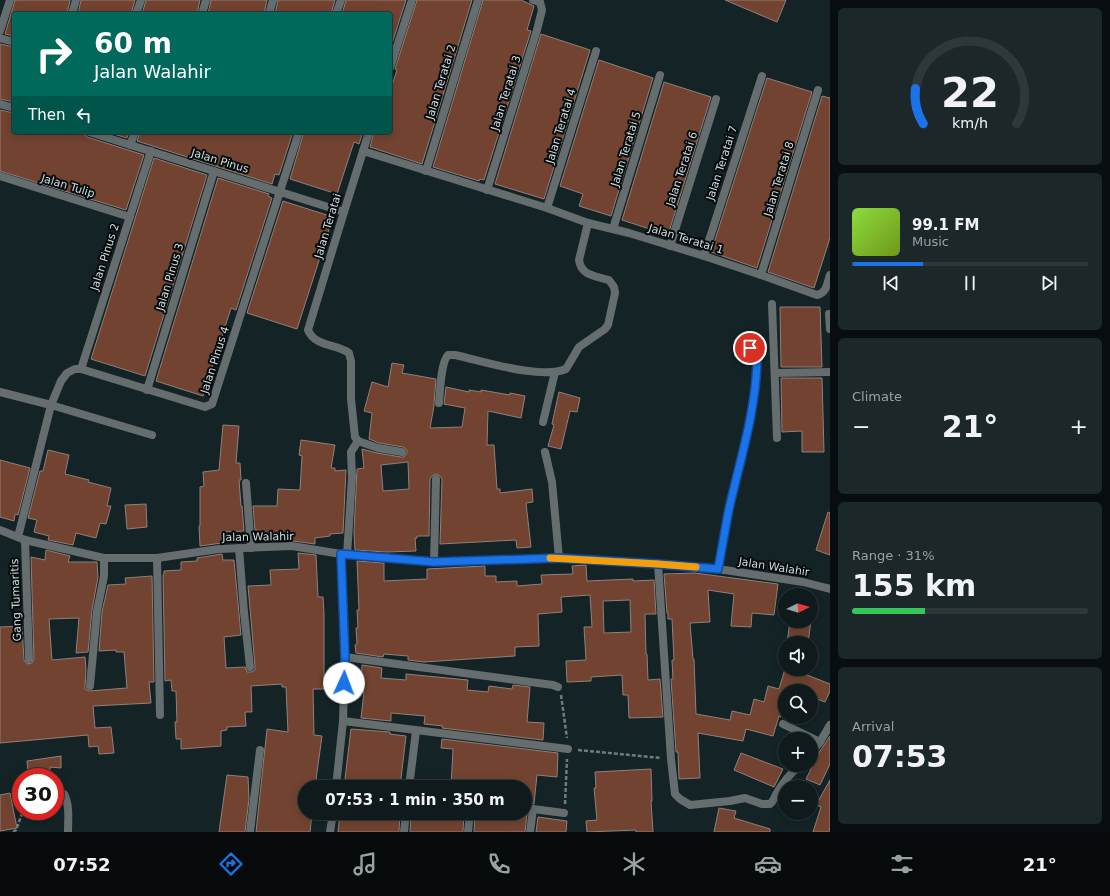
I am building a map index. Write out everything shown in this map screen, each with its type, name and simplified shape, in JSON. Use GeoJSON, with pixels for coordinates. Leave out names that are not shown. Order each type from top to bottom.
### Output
{"type":"FeatureCollection","features":[{"type":"Feature","properties":{"kind":"street"},"geometry":{"type":"LineString","coordinates":[[0,32],[10,0]]}},
{"type":"Feature","properties":{"kind":"street"},"geometry":{"type":"LineString","coordinates":[[73,12],[76,0]]}},
{"type":"Feature","properties":{"kind":"street"},"geometry":{"type":"LineString","coordinates":[[137,12],[141,0]]}},
{"type":"Feature","properties":{"kind":"street"},"geometry":{"type":"LineString","coordinates":[[203,12],[206,0]]}},
{"type":"Feature","properties":{"kind":"street"},"geometry":{"type":"LineString","coordinates":[[270,12],[273,0]]}},
{"type":"Feature","properties":{"kind":"street"},"geometry":{"type":"LineString","coordinates":[[337,12],[341,0]]}},
{"type":"Feature","properties":{"kind":"street"},"geometry":{"type":"LineString","coordinates":[[392,62],[412,0]]}},
{"type":"Feature","properties":{"kind":"street","name":"Jalan Teratai 2"},"geometry":{"type":"LineString","coordinates":[[426,171],[478,0]]}},
{"type":"Feature","properties":{"kind":"street","name":"Jalan Teratai 3"},"geometry":{"type":"LineString","coordinates":[[487,190],[537,30],[542,10],[536,1]]}},
{"type":"Feature","properties":{"kind":"street"},"geometry":{"type":"LineString","coordinates":[[0,38],[12,41]]}},
{"type":"Feature","properties":{"kind":"street","name":"Jalan Teratai 4"},"geometry":{"type":"LineString","coordinates":[[547,208],[596,51]]}},
{"type":"Feature","properties":{"kind":"street","name":"Jalan Teratai 5"},"geometry":{"type":"LineString","coordinates":[[613,229],[660,75]]}},
{"type":"Feature","properties":{"kind":"street","name":"Jalan Teratai 7"},"geometry":{"type":"LineString","coordinates":[[704,256],[762,76]]}},
{"type":"Feature","properties":{"kind":"street","name":"Jalan Teratai 8"},"geometry":{"type":"LineString","coordinates":[[761,274],[818,90]]}},
{"type":"Feature","properties":{"kind":"street","name":"Jalan Teratai 6"},"geometry":{"type":"LineString","coordinates":[[670,246],[716,99]]}},
{"type":"Feature","properties":{"kind":"street"},"geometry":{"type":"LineString","coordinates":[[0,104],[12,107]]}},
{"type":"Feature","properties":{"kind":"street","name":"Jalan Pinus"},"geometry":{"type":"LineString","coordinates":[[95,134],[344,212]]}},
{"type":"Feature","properties":{"kind":"street"},"geometry":{"type":"LineString","coordinates":[[130,145],[134,134]]}},
{"type":"Feature","properties":{"kind":"street","name":"Jalan Pinus 4"},"geometry":{"type":"LineString","coordinates":[[82,369],[205,407],[212,404],[298,134]]}},
{"type":"Feature","properties":{"kind":"street","name":"Jalan Teratai"},"geometry":{"type":"LineString","coordinates":[[358,442],[355,437],[351,399],[351,361],[349,353],[315,339],[309,332],[308,327],[368,134]]}},
{"type":"Feature","properties":{"kind":"street","name":"Jalan Pinus 2"},"geometry":{"type":"LineString","coordinates":[[82,369],[150,151]]}},
{"type":"Feature","properties":{"kind":"street","name":"Jalan Teratai 1"},"geometry":{"type":"LineString","coordinates":[[363,151],[588,222],[761,274],[817,295],[825,291],[830,275]]}},
{"type":"Feature","properties":{"kind":"street","name":"Jalan Pinus 3"},"geometry":{"type":"LineString","coordinates":[[146,390],[214,171]]}},
{"type":"Feature","properties":{"kind":"street","name":"Jalan Tulip"},"geometry":{"type":"LineString","coordinates":[[0,176],[130,216]]}},
{"type":"Feature","properties":{"kind":"street"},"geometry":{"type":"LineString","coordinates":[[439,403],[444,366],[448,354],[530,372],[555,372],[566,369],[579,346],[605,329],[609,322],[615,293],[614,287],[609,280],[587,273],[582,270],[580,266],[579,260],[588,222]]}},
{"type":"Feature","properties":{"kind":"street"},"geometry":{"type":"LineString","coordinates":[[772,304],[777,438]]}},
{"type":"Feature","properties":{"kind":"street"},"geometry":{"type":"LineString","coordinates":[[830,314],[830,329]]}},
{"type":"Feature","properties":{"kind":"street"},"geometry":{"type":"LineString","coordinates":[[718,569],[729,510],[745,448],[753,396],[757,360],[755,354],[750,348]]}},
{"type":"Feature","properties":{"kind":"street","name":"Gang Tumaritis"},"geometry":{"type":"LineString","coordinates":[[28,659],[21,539],[51,405],[61,381],[67,373],[75,369],[82,369]]}},
{"type":"Feature","properties":{"kind":"street"},"geometry":{"type":"LineString","coordinates":[[544,422],[555,372]]}},
{"type":"Feature","properties":{"kind":"street"},"geometry":{"type":"LineString","coordinates":[[775,373],[830,372]]}},
{"type":"Feature","properties":{"kind":"street"},"geometry":{"type":"LineString","coordinates":[[0,392],[51,405],[152,435]]}},
{"type":"Feature","properties":{"kind":"street"},"geometry":{"type":"LineString","coordinates":[[337,780],[343,721],[345,657],[344,555],[352,477],[351,452],[358,442],[378,448],[402,452]]}},
{"type":"Feature","properties":{"kind":"street"},"geometry":{"type":"LineString","coordinates":[[545,452],[552,482],[559,558]]}},
{"type":"Feature","properties":{"kind":"street"},"geometry":{"type":"LineString","coordinates":[[434,562],[436,479]]}},
{"type":"Feature","properties":{"kind":"street"},"geometry":{"type":"LineString","coordinates":[[246,483],[251,548]]}},
{"type":"Feature","properties":{"kind":"street","name":"Jalan Walahir"},"geometry":{"type":"LineString","coordinates":[[0,530],[21,539],[104,558],[157,558],[219,549],[292,546],[344,555],[434,562],[559,558],[658,564],[718,569],[803,582],[830,589]]}},
{"type":"Feature","properties":{"kind":"street"},"geometry":{"type":"LineString","coordinates":[[239,548],[250,667]]}},
{"type":"Feature","properties":{"kind":"street"},"geometry":{"type":"LineString","coordinates":[[90,686],[97,611],[104,576],[104,558]]}},
{"type":"Feature","properties":{"kind":"street"},"geometry":{"type":"LineString","coordinates":[[157,558],[160,715]]}},
{"type":"Feature","properties":{"kind":"street"},"geometry":{"type":"LineString","coordinates":[[658,564],[671,759],[675,794],[680,799],[690,804],[730,801],[745,798],[762,804],[770,804],[773,802],[776,794],[792,772]]}},
{"type":"Feature","properties":{"kind":"street"},"geometry":{"type":"LineString","coordinates":[[345,657],[553,685],[558,687]]}},
{"type":"Feature","properties":{"kind":"street"},"geometry":{"type":"LineString","coordinates":[[343,721],[568,749]]}},
{"type":"Feature","properties":{"kind":"street"},"geometry":{"type":"LineString","coordinates":[[783,724],[820,742]]}},
{"type":"Feature","properties":{"kind":"street"},"geometry":{"type":"LineString","coordinates":[[818,744],[830,725]]}},
{"type":"Feature","properties":{"kind":"street"},"geometry":{"type":"LineString","coordinates":[[410,780],[416,731]]}},
{"type":"Feature","properties":{"kind":"street"},"geometry":{"type":"LineString","coordinates":[[250,832],[260,750]]}},
{"type":"Feature","properties":{"kind":"street"},"geometry":{"type":"LineString","coordinates":[[64,794],[66,797],[69,814],[68,832]]}},
{"type":"Feature","properties":{"kind":"street"},"geometry":{"type":"LineString","coordinates":[[532,808],[564,813]]}},
{"type":"Feature","properties":{"kind":"street"},"geometry":{"type":"LineString","coordinates":[[330,832],[331,820]]}},
{"type":"Feature","properties":{"kind":"street"},"geometry":{"type":"LineString","coordinates":[[404,832],[405,820]]}},
{"type":"Feature","properties":{"kind":"street"},"geometry":{"type":"LineString","coordinates":[[468,832],[469,820]]}},
{"type":"Feature","properties":{"kind":"street"},"geometry":{"type":"LineString","coordinates":[[530,820],[530,832]]}},
{"type":"Feature","properties":{"kind":"path"},"geometry":{"type":"LineString","coordinates":[[558,687],[562,700],[568,749],[564,813]]}},
{"type":"Feature","properties":{"kind":"path"},"geometry":{"type":"LineString","coordinates":[[568,749],[671,759]]}},
{"type":"Feature","properties":{"kind":"path"},"geometry":{"type":"LineString","coordinates":[[13,832],[16,830],[20,820]]}},
{"type":"Feature","properties":{"kind":"building"},"geometry":{"type":"Polygon","coordinates":[[[15,0],[70,0],[67,12],[12,12],[12,36],[5,34],[15,0]]]}},
{"type":"Feature","properties":{"kind":"building"},"geometry":{"type":"Polygon","coordinates":[[[81,0],[135,0],[132,12],[78,12],[81,0]]]}},
{"type":"Feature","properties":{"kind":"building"},"geometry":{"type":"Polygon","coordinates":[[[146,0],[200,0],[197,12],[143,12],[146,0]]]}},
{"type":"Feature","properties":{"kind":"building"},"geometry":{"type":"Polygon","coordinates":[[[211,0],[267,0],[264,12],[208,12],[211,0]]]}},
{"type":"Feature","properties":{"kind":"building"},"geometry":{"type":"Polygon","coordinates":[[[278,0],[335,0],[332,12],[275,12],[278,0]]]}},
{"type":"Feature","properties":{"kind":"building"},"geometry":{"type":"Polygon","coordinates":[[[346,0],[406,0],[392,44],[392,12],[343,12],[346,0]]]}},
{"type":"Feature","properties":{"kind":"building"},"geometry":{"type":"Polygon","coordinates":[[[417,0],[472,0],[422,164],[370,147],[373,134],[392,134],[392,85],[397,70],[395,69],[417,0]]]}},
{"type":"Feature","properties":{"kind":"building"},"geometry":{"type":"Polygon","coordinates":[[[483,0],[521,0],[534,6],[527,30],[531,31],[484,180],[480,179],[479,181],[433,167],[483,0]]]}},
{"type":"Feature","properties":{"kind":"building"},"geometry":{"type":"Polygon","coordinates":[[[725,0],[786,0],[777,22],[725,0]]]}},
{"type":"Feature","properties":{"kind":"building"},"geometry":{"type":"Polygon","coordinates":[[[541,34],[590,50],[544,199],[495,184],[541,34]]]}},
{"type":"Feature","properties":{"kind":"building"},"geometry":{"type":"Polygon","coordinates":[[[0,44],[12,47],[12,102],[0,99],[0,44]]]}},
{"type":"Feature","properties":{"kind":"building"},"geometry":{"type":"Polygon","coordinates":[[[599,60],[653,78],[611,216],[579,206],[583,194],[560,186],[599,60]]]}},
{"type":"Feature","properties":{"kind":"building"},"geometry":{"type":"Polygon","coordinates":[[[767,78],[812,92],[757,268],[711,252],[767,78]]]}},
{"type":"Feature","properties":{"kind":"building"},"geometry":{"type":"Polygon","coordinates":[[[664,82],[711,97],[668,235],[622,220],[664,82]]]}},
{"type":"Feature","properties":{"kind":"building"},"geometry":{"type":"Polygon","coordinates":[[[822,96],[830,98],[830,238],[814,288],[768,272],[822,96]]]}},
{"type":"Feature","properties":{"kind":"building"},"geometry":{"type":"Polygon","coordinates":[[[0,110],[12,113],[12,134],[85,134],[87,137],[144,155],[126,210],[0,171],[0,110]]]}},
{"type":"Feature","properties":{"kind":"building"},"geometry":{"type":"Polygon","coordinates":[[[114,134],[128,134],[127,138],[114,134]]]}},
{"type":"Feature","properties":{"kind":"building"},"geometry":{"type":"Polygon","coordinates":[[[139,134],[292,134],[279,175],[275,174],[272,184],[137,141],[139,134]]]}},
{"type":"Feature","properties":{"kind":"building"},"geometry":{"type":"Polygon","coordinates":[[[303,134],[362,134],[359,144],[354,142],[337,194],[290,179],[303,134]]]}},
{"type":"Feature","properties":{"kind":"building"},"geometry":{"type":"Polygon","coordinates":[[[154,158],[207,175],[145,376],[91,359],[154,158]]]}},
{"type":"Feature","properties":{"kind":"building"},"geometry":{"type":"Polygon","coordinates":[[[218,178],[269,194],[268,196],[272,198],[236,310],[231,308],[203,396],[156,381],[218,178]]]}},
{"type":"Feature","properties":{"kind":"building"},"geometry":{"type":"Polygon","coordinates":[[[283,201],[333,217],[297,329],[247,313],[283,201]]]}},
{"type":"Feature","properties":{"kind":"building"},"geometry":{"type":"Polygon","coordinates":[[[780,307],[820,307],[822,367],[781,367],[780,307]]]}},
{"type":"Feature","properties":{"kind":"building"},"geometry":{"type":"Polygon","coordinates":[[[392,363],[404,365],[402,373],[436,379],[434,406],[430,428],[462,427],[465,408],[444,404],[446,387],[469,392],[469,390],[481,392],[481,390],[525,396],[521,418],[488,411],[487,445],[494,445],[497,489],[500,489],[500,493],[532,489],[533,502],[526,503],[531,547],[517,548],[516,540],[440,544],[442,479],[436,474],[430,479],[429,536],[417,536],[417,538],[415,538],[416,551],[386,552],[355,550],[354,532],[357,469],[364,468],[362,449],[401,457],[404,457],[407,453],[407,450],[403,447],[379,443],[369,439],[372,413],[364,411],[372,382],[388,387],[392,363]],[[408,462],[381,465],[383,491],[409,489],[408,462]]]}},
{"type":"Feature","properties":{"kind":"building"},"geometry":{"type":"Polygon","coordinates":[[[781,378],[822,378],[824,452],[802,452],[802,431],[782,432],[781,378]]]}},
{"type":"Feature","properties":{"kind":"building"},"geometry":{"type":"Polygon","coordinates":[[[559,392],[580,398],[577,412],[570,411],[561,449],[548,446],[554,425],[552,424],[559,392]]]}},
{"type":"Feature","properties":{"kind":"building"},"geometry":{"type":"Polygon","coordinates":[[[223,425],[239,426],[236,463],[240,463],[241,480],[239,480],[244,531],[221,532],[222,543],[200,546],[200,487],[204,486],[203,472],[219,470],[223,425]]]}},
{"type":"Feature","properties":{"kind":"building"},"geometry":{"type":"Polygon","coordinates":[[[301,440],[335,445],[331,468],[335,468],[335,471],[346,470],[343,533],[330,534],[330,536],[315,538],[315,544],[275,540],[276,537],[257,537],[253,506],[277,506],[278,489],[300,490],[302,456],[299,455],[301,440]]]}},
{"type":"Feature","properties":{"kind":"building"},"geometry":{"type":"Polygon","coordinates":[[[48,450],[69,455],[65,474],[89,480],[88,482],[111,488],[107,506],[111,506],[106,524],[100,523],[96,538],[76,533],[73,545],[48,540],[49,536],[34,532],[37,520],[28,518],[40,471],[43,471],[48,450]]]}},
{"type":"Feature","properties":{"kind":"building"},"geometry":{"type":"Polygon","coordinates":[[[0,460],[30,468],[18,515],[15,514],[14,521],[0,517],[0,460]]]}},
{"type":"Feature","properties":{"kind":"building"},"geometry":{"type":"Polygon","coordinates":[[[146,504],[147,527],[127,529],[125,505],[146,504]]]}},
{"type":"Feature","properties":{"kind":"building"},"geometry":{"type":"Polygon","coordinates":[[[828,512],[830,513],[830,555],[816,550],[828,512]]]}},
{"type":"Feature","properties":{"kind":"building"},"geometry":{"type":"Polygon","coordinates":[[[46,550],[70,556],[68,562],[97,562],[98,577],[92,610],[88,652],[76,653],[79,618],[49,619],[52,660],[85,657],[85,689],[89,691],[127,688],[124,652],[116,652],[116,650],[99,651],[102,612],[108,585],[126,584],[125,578],[152,576],[154,682],[149,682],[151,703],[93,706],[95,728],[111,727],[114,753],[99,754],[98,746],[89,747],[88,735],[0,743],[0,627],[22,626],[24,660],[27,664],[32,663],[34,659],[31,557],[45,560],[46,550]]]}},
{"type":"Feature","properties":{"kind":"building"},"geometry":{"type":"Polygon","coordinates":[[[298,553],[316,555],[318,597],[323,597],[324,613],[324,689],[313,689],[314,735],[322,736],[316,780],[298,780],[298,820],[311,820],[310,832],[256,832],[267,729],[288,732],[286,687],[282,687],[282,684],[251,686],[252,712],[245,712],[246,726],[227,727],[227,730],[221,731],[221,746],[181,749],[181,739],[176,739],[176,691],[172,691],[171,680],[165,681],[163,575],[164,571],[181,570],[181,562],[197,561],[197,558],[222,554],[223,560],[234,560],[241,635],[224,637],[226,668],[245,667],[247,672],[251,672],[255,670],[255,666],[248,586],[271,585],[270,570],[299,569],[298,553]]]}},
{"type":"Feature","properties":{"kind":"building"},"geometry":{"type":"Polygon","coordinates":[[[357,561],[384,563],[384,581],[427,579],[427,569],[485,566],[485,576],[496,576],[496,582],[517,581],[517,586],[542,584],[541,575],[573,574],[572,566],[586,565],[587,581],[633,579],[633,581],[654,580],[656,614],[645,614],[646,654],[648,680],[660,679],[663,717],[629,718],[628,695],[623,695],[622,675],[591,677],[591,681],[567,682],[566,661],[586,660],[584,627],[592,627],[590,595],[561,597],[562,612],[538,614],[539,646],[515,647],[515,656],[424,662],[408,660],[408,656],[384,654],[383,657],[356,653],[356,628],[358,628],[357,610],[359,610],[357,561]],[[630,600],[603,601],[604,633],[631,632],[630,600]]]}},
{"type":"Feature","properties":{"kind":"building"},"geometry":{"type":"Polygon","coordinates":[[[695,573],[778,584],[774,615],[752,613],[751,627],[731,626],[734,594],[708,590],[710,622],[690,623],[694,659],[696,714],[730,720],[732,711],[750,715],[754,699],[764,702],[768,686],[778,689],[778,719],[773,736],[746,729],[743,741],[698,733],[700,778],[679,779],[671,679],[673,679],[672,660],[674,660],[672,619],[668,619],[664,574],[695,573]]]}},
{"type":"Feature","properties":{"kind":"building"},"geometry":{"type":"Polygon","coordinates":[[[789,628],[810,628],[809,636],[788,636],[789,628]]]}},
{"type":"Feature","properties":{"kind":"building"},"geometry":{"type":"Polygon","coordinates":[[[362,665],[382,668],[381,678],[406,680],[406,674],[468,680],[467,690],[488,692],[489,686],[512,689],[513,685],[530,687],[527,722],[544,723],[543,740],[442,728],[443,726],[424,724],[425,716],[391,713],[391,721],[361,718],[364,692],[360,691],[362,665]]]}},
{"type":"Feature","properties":{"kind":"building"},"geometry":{"type":"Polygon","coordinates":[[[783,676],[810,676],[830,684],[830,691],[825,702],[818,700],[818,684],[780,684],[783,676]]]}},
{"type":"Feature","properties":{"kind":"building"},"geometry":{"type":"Polygon","coordinates":[[[351,729],[390,732],[390,734],[406,736],[401,780],[345,780],[351,729]]]}},
{"type":"Feature","properties":{"kind":"building"},"geometry":{"type":"Polygon","coordinates":[[[830,736],[830,764],[820,785],[818,784],[818,780],[806,779],[810,772],[818,772],[818,755],[830,736]]]}},
{"type":"Feature","properties":{"kind":"building"},"geometry":{"type":"Polygon","coordinates":[[[442,739],[558,753],[557,777],[537,775],[534,804],[532,804],[532,780],[451,780],[453,749],[441,748],[442,739]]]}},
{"type":"Feature","properties":{"kind":"building"},"geometry":{"type":"Polygon","coordinates":[[[741,753],[778,767],[778,772],[782,772],[774,787],[734,770],[741,753]]]}},
{"type":"Feature","properties":{"kind":"building"},"geometry":{"type":"Polygon","coordinates":[[[61,756],[61,768],[28,768],[27,761],[61,756]]]}},
{"type":"Feature","properties":{"kind":"building"},"geometry":{"type":"Polygon","coordinates":[[[651,769],[653,832],[636,832],[636,830],[587,832],[586,821],[597,820],[594,788],[596,788],[595,772],[651,769]]]}},
{"type":"Feature","properties":{"kind":"building"},"geometry":{"type":"Polygon","coordinates":[[[227,775],[248,777],[249,799],[245,832],[219,832],[227,775]]]}},
{"type":"Feature","properties":{"kind":"building"},"geometry":{"type":"Polygon","coordinates":[[[830,780],[829,832],[813,832],[821,807],[818,806],[818,801],[830,780]]]}},
{"type":"Feature","properties":{"kind":"building"},"geometry":{"type":"Polygon","coordinates":[[[10,793],[12,803],[12,820],[15,820],[17,828],[0,831],[0,795],[10,793]]]}},
{"type":"Feature","properties":{"kind":"building"},"geometry":{"type":"Polygon","coordinates":[[[719,808],[736,811],[734,818],[770,829],[770,832],[714,832],[719,808]]]}},
{"type":"Feature","properties":{"kind":"building"},"geometry":{"type":"Polygon","coordinates":[[[538,817],[567,821],[566,832],[536,832],[538,817]]]}},
{"type":"Feature","properties":{"kind":"building"},"geometry":{"type":"Polygon","coordinates":[[[339,820],[400,820],[399,832],[338,832],[339,820]]]}},
{"type":"Feature","properties":{"kind":"building"},"geometry":{"type":"Polygon","coordinates":[[[411,820],[464,820],[463,832],[410,832],[411,820]]]}},
{"type":"Feature","properties":{"kind":"building"},"geometry":{"type":"Polygon","coordinates":[[[475,820],[526,820],[525,832],[474,832],[475,820]]]}},
{"type":"Feature","properties":{"kind":"slow traffic"},"geometry":{"type":"LineString","coordinates":[[550,558],[696,567]]}},
{"type":"Feature","properties":{"kind":"route"},"geometry":{"type":"LineString","coordinates":[[344,683],[345,657],[341,554],[434,562],[559,558],[718,569],[729,510],[745,448],[757,369],[757,360],[755,354],[750,348]]}}]}
